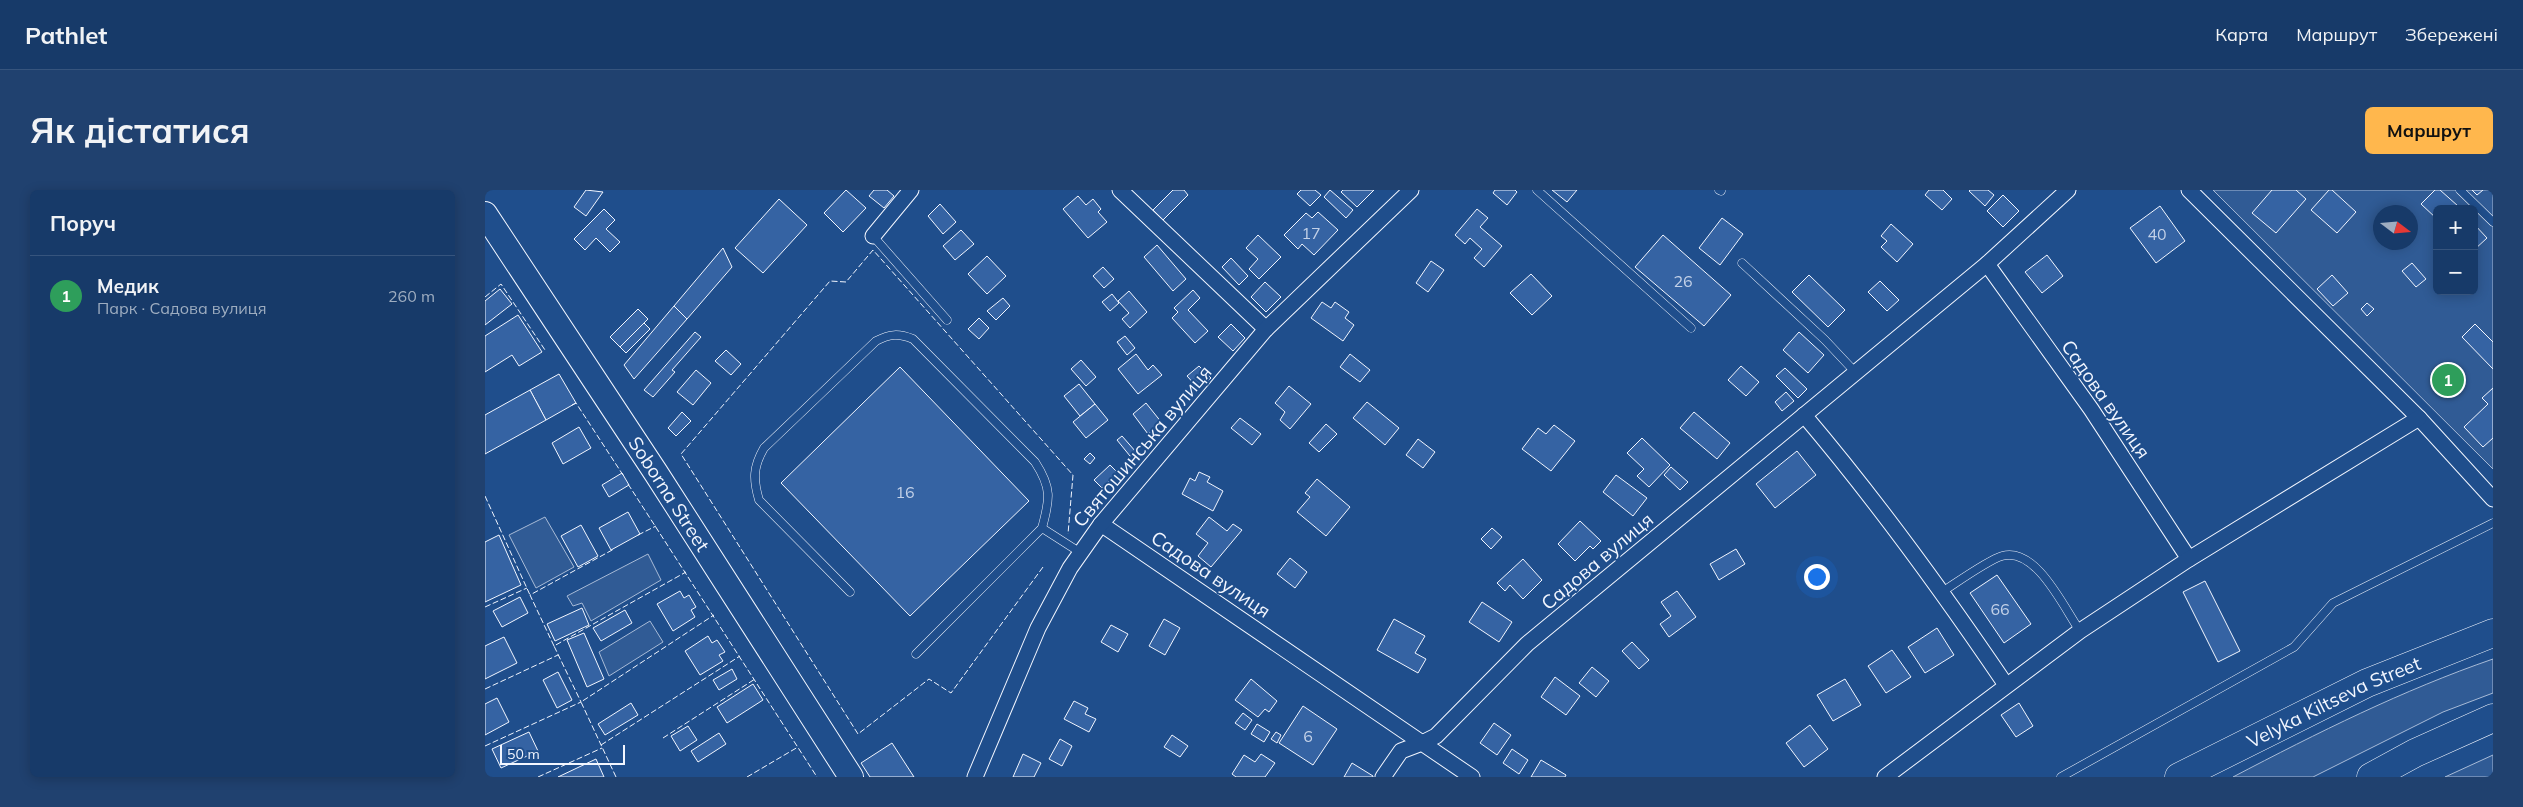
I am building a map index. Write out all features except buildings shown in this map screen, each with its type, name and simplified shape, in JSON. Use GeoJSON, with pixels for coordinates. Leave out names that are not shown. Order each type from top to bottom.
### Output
{"type":"FeatureCollection","features":[{"type":"Feature","properties":{"kind":"highway","name":"Velyka Kiltseva Street"},"geometry":{"type":"LineString","coordinates":[[2179,777],[2367,683],[2493,633]]}},
{"type":"Feature","properties":{"kind":"highway"},"geometry":{"type":"LineString","coordinates":[[2371,777],[2415,753],[2493,718]]}},
{"type":"Feature","properties":{"kind":"main road","name":"Soborna Street"},"geometry":{"type":"LineString","coordinates":[[485,214],[650,465],[851,777]]}},
{"type":"Feature","properties":{"kind":"street"},"geometry":{"type":"LineString","coordinates":[[873,236],[911,190]]}},
{"type":"Feature","properties":{"kind":"street"},"geometry":{"type":"LineString","coordinates":[[1120,190],[1267,329]]}},
{"type":"Feature","properties":{"kind":"street","name":"Святошинська вулиця"},"geometry":{"type":"LineString","coordinates":[[975,777],[1038,628],[1081,553],[1101,524],[1267,329],[1411,190]]}},
{"type":"Feature","properties":{"kind":"street","name":"Садова вулиця"},"geometry":{"type":"LineString","coordinates":[[1422,742],[1436,736],[1527,644],[1987,264],[2068,190]]}},
{"type":"Feature","properties":{"kind":"street"},"geometry":{"type":"LineString","coordinates":[[2189,190],[2419,418],[2493,498]]}},
{"type":"Feature","properties":{"kind":"street","name":"Садова вулиця"},"geometry":{"type":"LineString","coordinates":[[1987,264],[2091,409],[2189,559]]}},
{"type":"Feature","properties":{"kind":"street"},"geometry":{"type":"LineString","coordinates":[[1804,416],[1845,464],[1942,592],[2006,685]]}},
{"type":"Feature","properties":{"kind":"street"},"geometry":{"type":"LineString","coordinates":[[1885,777],[2080,631],[2189,559],[2419,418]]}},
{"type":"Feature","properties":{"kind":"street","name":"Садова вулиця"},"geometry":{"type":"LineString","coordinates":[[1101,524],[1472,777]]}},
{"type":"Feature","properties":{"kind":"street"},"geometry":{"type":"LineString","coordinates":[[1383,777],[1401,751],[1422,742]]}},
{"type":"Feature","properties":{"kind":"lane"},"geometry":{"type":"LineString","coordinates":[[1537,190],[1691,328]]}},
{"type":"Feature","properties":{"kind":"lane"},"geometry":{"type":"LineString","coordinates":[[2460,190],[2493,222]]}},
{"type":"Feature","properties":{"kind":"lane"},"geometry":{"type":"LineString","coordinates":[[873,236],[947,320]]}},
{"type":"Feature","properties":{"kind":"lane"},"geometry":{"type":"LineString","coordinates":[[1742,263],[1825,340],[1856,372]]}},
{"type":"Feature","properties":{"kind":"lane"},"geometry":{"type":"LineString","coordinates":[[850,592],[759,500],[753,480],[756,462],[764,448],[876,340],[890,334],[903,335],[913,339],[1035,462],[1044,476],[1049,489],[1049,502],[1042,528],[915,654]]}},
{"type":"Feature","properties":{"kind":"lane"},"geometry":{"type":"LineString","coordinates":[[2061,777],[2294,646],[2333,603],[2493,523]]}},
{"type":"Feature","properties":{"kind":"lane"},"geometry":{"type":"LineString","coordinates":[[1042,528],[1081,553]]}},
{"type":"Feature","properties":{"kind":"lane"},"geometry":{"type":"LineString","coordinates":[[1942,592],[2002,556],[2018,556],[2036,565],[2080,631]]}},
{"type":"Feature","properties":{"kind":"shaded area"},"geometry":{"type":"Polygon","coordinates":[[[2213,190],[2493,190],[2493,469],[2213,190]]]}},
{"type":"Feature","properties":{"kind":"shaded area"},"geometry":{"type":"Polygon","coordinates":[[[545,517],[574,567],[536,588],[509,535],[545,517]]]}},
{"type":"Feature","properties":{"kind":"shaded area"},"geometry":{"type":"Polygon","coordinates":[[[648,554],[661,580],[591,621],[582,603],[573,606],[567,596],[648,554]]]}},
{"type":"Feature","properties":{"kind":"shaded area"},"geometry":{"type":"Polygon","coordinates":[[[650,621],[663,642],[609,676],[599,652],[650,621]]]}},
{"type":"Feature","properties":{"kind":"shaded area"},"geometry":{"type":"Polygon","coordinates":[[[2493,659],[2493,693],[2443,712],[2313,777],[2233,777],[2296,744],[2393,698],[2493,659]]]}},
{"type":"Feature","properties":{"kind":"shaded area"},"geometry":{"type":"Polygon","coordinates":[[[2493,755],[2493,777],[2445,777],[2493,755]]]}},
{"type":"Feature","properties":{"kind":"fence"},"geometry":{"type":"LineString","coordinates":[[1043,567],[951,693],[929,679],[858,734],[681,454],[830,281],[846,282],[873,250],[1073,475],[1068,534]]}},
{"type":"Feature","properties":{"kind":"fence"},"geometry":{"type":"LineString","coordinates":[[485,297],[501,284],[545,350]]}},
{"type":"Feature","properties":{"kind":"fence"},"geometry":{"type":"LineString","coordinates":[[572,405],[576,403],[623,475]]}},
{"type":"Feature","properties":{"kind":"fence"},"geometry":{"type":"LineString","coordinates":[[628,484],[817,777]]}},
{"type":"Feature","properties":{"kind":"fence"},"geometry":{"type":"LineString","coordinates":[[485,496],[530,595]]}},
{"type":"Feature","properties":{"kind":"fence"},"geometry":{"type":"LineString","coordinates":[[638,535],[656,526]]}},
{"type":"Feature","properties":{"kind":"fence"},"geometry":{"type":"LineString","coordinates":[[554,646],[530,595],[614,549]]}},
{"type":"Feature","properties":{"kind":"fence"},"geometry":{"type":"LineString","coordinates":[[485,746],[581,702],[554,646],[686,572]]}},
{"type":"Feature","properties":{"kind":"fence"},"geometry":{"type":"LineString","coordinates":[[485,607],[527,588]]}},
{"type":"Feature","properties":{"kind":"fence"},"geometry":{"type":"LineString","coordinates":[[616,777],[581,702],[714,615]]}},
{"type":"Feature","properties":{"kind":"fence"},"geometry":{"type":"LineString","coordinates":[[485,689],[558,655]]}},
{"type":"Feature","properties":{"kind":"fence"},"geometry":{"type":"LineString","coordinates":[[601,745],[740,656]]}},
{"type":"Feature","properties":{"kind":"fence"},"geometry":{"type":"LineString","coordinates":[[663,738],[755,679]]}},
{"type":"Feature","properties":{"kind":"fence"},"geometry":{"type":"LineString","coordinates":[[747,777],[798,747]]}},
{"type":"Feature","properties":{"kind":"fence"},"geometry":{"type":"LineString","coordinates":[[538,777],[602,748]]}},
{"type":"Feature","properties":{"kind":"place","name":"Медик"},"geometry":{"type":"Point","coordinates":[2448,380]}}]}
